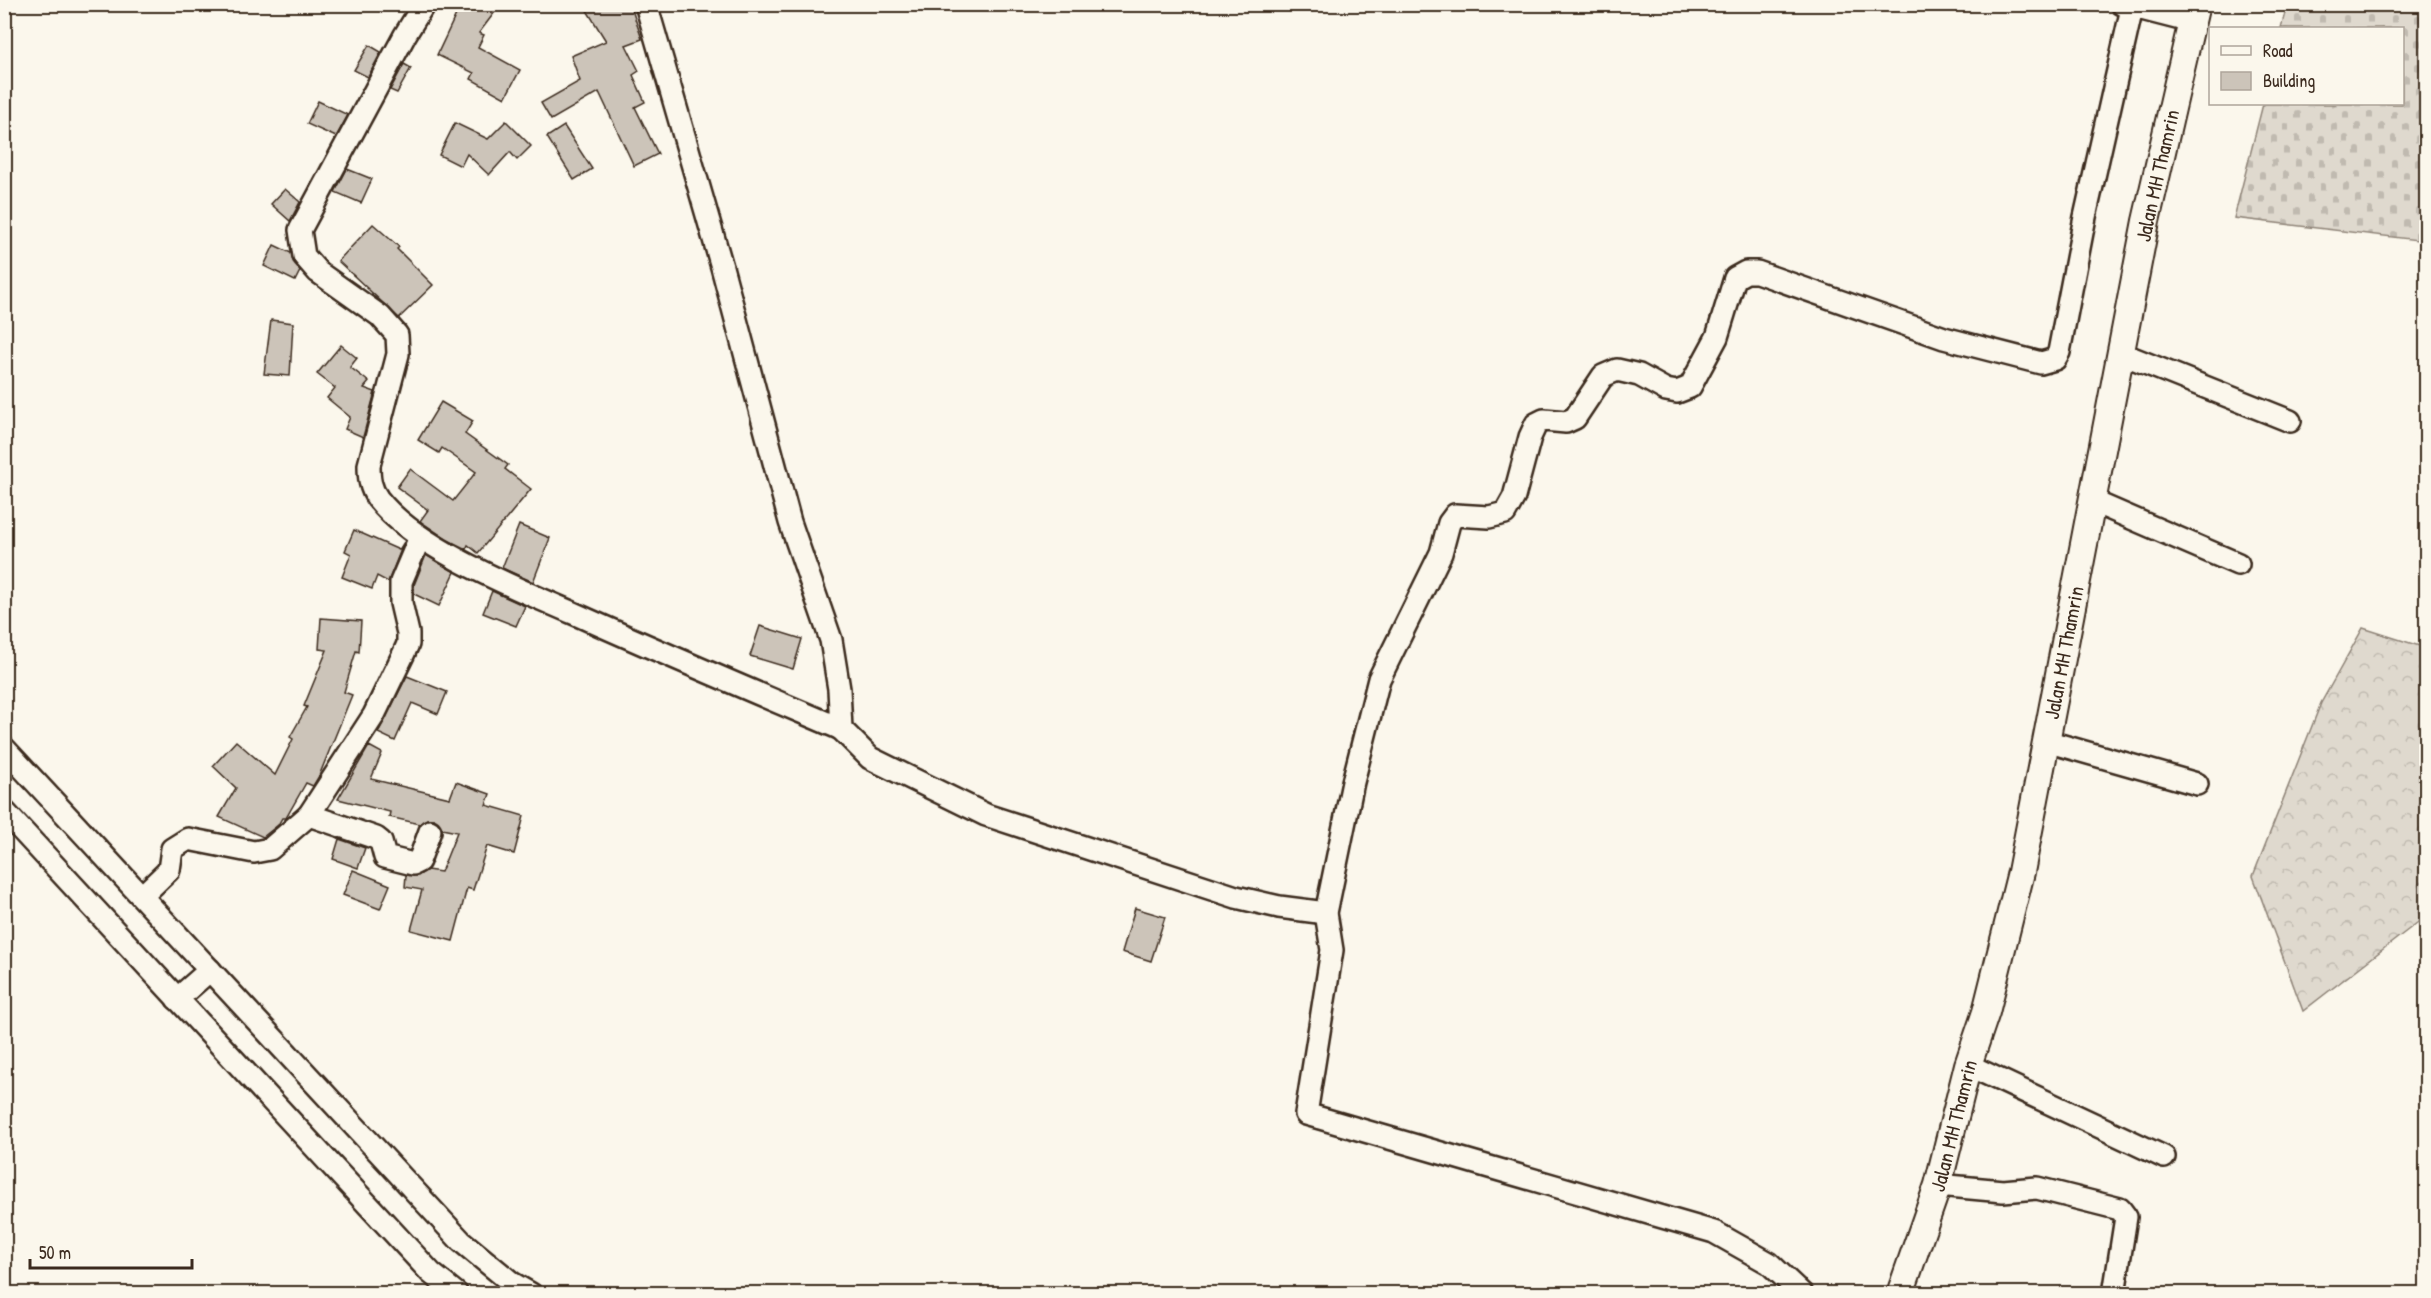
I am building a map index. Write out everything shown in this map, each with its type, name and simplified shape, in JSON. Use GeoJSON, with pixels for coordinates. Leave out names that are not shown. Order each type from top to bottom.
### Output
{"type":"FeatureCollection","features":[{"type":"Feature","properties":{"kind":"street"},"geometry":{"type":"LineString","coordinates":[[424,4],[300,230],[304,256],[318,272],[380,316],[397,335],[398,354],[369,465],[369,482],[378,499],[420,537],[476,568],[550,603],[841,729],[854,745],[870,758],[986,815],[1236,897],[1279,907],[1326,913]]}},
{"type":"Feature","properties":{"kind":"street"},"geometry":{"type":"LineString","coordinates":[[646,4],[722,267],[790,522],[831,640],[839,689],[841,729]]}},
{"type":"Feature","properties":{"kind":"street"},"geometry":{"type":"LineString","coordinates":[[1802,1293],[1769,1263],[1714,1232],[1306,1114],[1332,950],[1326,913],[1353,782],[1379,679],[1441,552],[1449,523],[1455,515],[1489,517],[1505,513],[1514,497],[1530,437],[1536,424],[1544,420],[1566,422],[1575,418],[1603,376],[1617,370],[1639,375],[1666,390],[1677,392],[1690,387],[1717,337],[1736,278],[1746,272],[1757,272],[1944,338],[2041,363],[2055,359],[2059,352],[2127,6],[2194,13]]}},
{"type":"Feature","properties":{"kind":"street","name":"Jalan MH Thamrin"},"geometry":{"type":"LineString","coordinates":[[1900,1293],[1938,1185],[1968,1065],[1986,1012],[2021,872],[2146,221],[2194,13]]}},
{"type":"Feature","properties":{"kind":"street"},"geometry":{"type":"LineString","coordinates":[[2120,353],[2290,421]]}},
{"type":"Feature","properties":{"kind":"street"},"geometry":{"type":"LineString","coordinates":[[2092,501],[2238,564]]}},
{"type":"Feature","properties":{"kind":"street"},"geometry":{"type":"LineString","coordinates":[[142,896],[169,870],[172,849],[188,839],[254,852],[270,849],[309,815],[374,715],[408,644],[408,633],[401,603],[401,582],[420,537]]}},
{"type":"Feature","properties":{"kind":"street"},"geometry":{"type":"LineString","coordinates":[[2046,741],[2197,784]]}},
{"type":"Feature","properties":{"kind":"street"},"geometry":{"type":"LineString","coordinates":[[4,748],[461,1242],[512,1283],[531,1293]]}},
{"type":"Feature","properties":{"kind":"street"},"geometry":{"type":"LineString","coordinates":[[4,812],[431,1273],[457,1293]]}},
{"type":"Feature","properties":{"kind":"street"},"geometry":{"type":"LineString","coordinates":[[309,815],[376,838],[381,842],[385,857],[412,864],[419,861],[430,831]]}},
{"type":"Feature","properties":{"kind":"street"},"geometry":{"type":"LineString","coordinates":[[177,999],[210,970]]}},
{"type":"Feature","properties":{"kind":"street"},"geometry":{"type":"LineString","coordinates":[[1968,1065],[2164,1156]]}},
{"type":"Feature","properties":{"kind":"street"},"geometry":{"type":"LineString","coordinates":[[1938,1185],[2003,1191],[2037,1188],[2120,1209],[2126,1217],[2114,1293]]}},
{"type":"Feature","properties":{"kind":"green space"},"geometry":{"type":"Polygon","coordinates":[[[2287,5],[2426,5],[2426,241],[2234,218],[2263,105],[2404,105],[2404,27],[2281,27],[2287,5]]]}},
{"type":"Feature","properties":{"kind":"green space"},"geometry":{"type":"Polygon","coordinates":[[[2363,628],[2426,648],[2426,916],[2303,1011],[2253,876],[2321,703],[2363,628]]]}},
{"type":"Feature","properties":{"kind":"building"},"geometry":{"type":"Polygon","coordinates":[[[461,4],[501,4],[479,33],[484,35],[478,47],[520,70],[505,98],[471,79],[474,73],[437,55],[461,4]]]}},
{"type":"Feature","properties":{"kind":"building"},"geometry":{"type":"Polygon","coordinates":[[[583,4],[630,4],[642,39],[626,45],[639,71],[633,75],[645,102],[635,107],[658,154],[634,166],[599,92],[551,120],[541,103],[580,81],[571,56],[606,41],[583,4]]]}},
{"type":"Feature","properties":{"kind":"building"},"geometry":{"type":"Polygon","coordinates":[[[369,45],[381,52],[368,77],[354,70],[369,45]]]}},
{"type":"Feature","properties":{"kind":"building"},"geometry":{"type":"Polygon","coordinates":[[[404,64],[411,68],[397,93],[390,90],[404,64]]]}},
{"type":"Feature","properties":{"kind":"building"},"geometry":{"type":"Polygon","coordinates":[[[318,101],[348,115],[336,137],[307,124],[318,101]]]}},
{"type":"Feature","properties":{"kind":"building"},"geometry":{"type":"Polygon","coordinates":[[[506,121],[531,146],[517,160],[510,152],[489,175],[467,154],[461,166],[439,155],[455,123],[488,139],[506,121]]]}},
{"type":"Feature","properties":{"kind":"building"},"geometry":{"type":"Polygon","coordinates":[[[564,126],[592,169],[574,180],[547,137],[564,126]]]}},
{"type":"Feature","properties":{"kind":"building"},"geometry":{"type":"Polygon","coordinates":[[[347,169],[372,179],[361,203],[335,192],[347,169]]]}},
{"type":"Feature","properties":{"kind":"building"},"geometry":{"type":"Polygon","coordinates":[[[285,189],[300,202],[290,221],[271,204],[285,189]]]}},
{"type":"Feature","properties":{"kind":"building"},"geometry":{"type":"Polygon","coordinates":[[[373,224],[399,247],[397,249],[433,285],[399,318],[338,261],[373,224]]]}},
{"type":"Feature","properties":{"kind":"building"},"geometry":{"type":"Polygon","coordinates":[[[274,245],[291,253],[300,271],[295,281],[264,266],[274,245]]]}},
{"type":"Feature","properties":{"kind":"building"},"geometry":{"type":"Polygon","coordinates":[[[271,320],[293,323],[290,376],[264,374],[271,320]]]}},
{"type":"Feature","properties":{"kind":"building"},"geometry":{"type":"Polygon","coordinates":[[[341,345],[357,358],[350,367],[369,382],[364,388],[375,392],[363,437],[345,429],[350,417],[327,398],[335,388],[317,374],[341,345]]]}},
{"type":"Feature","properties":{"kind":"building"},"geometry":{"type":"Polygon","coordinates":[[[441,402],[473,421],[465,434],[508,465],[505,469],[531,489],[478,553],[468,545],[466,549],[448,540],[420,521],[428,510],[397,487],[410,469],[453,501],[476,472],[442,448],[439,453],[418,440],[441,402]]]}},
{"type":"Feature","properties":{"kind":"building"},"geometry":{"type":"Polygon","coordinates":[[[519,525],[550,538],[533,582],[502,568],[519,525]]]}},
{"type":"Feature","properties":{"kind":"building"},"geometry":{"type":"Polygon","coordinates":[[[354,530],[399,550],[404,542],[388,582],[377,576],[372,589],[342,577],[351,554],[345,551],[354,530]]]}},
{"type":"Feature","properties":{"kind":"building"},"geometry":{"type":"Polygon","coordinates":[[[426,555],[455,572],[439,606],[414,594],[414,585],[426,555]]]}},
{"type":"Feature","properties":{"kind":"building"},"geometry":{"type":"Polygon","coordinates":[[[492,591],[525,606],[516,626],[483,613],[492,591]]]}},
{"type":"Feature","properties":{"kind":"building"},"geometry":{"type":"Polygon","coordinates":[[[321,618],[361,621],[359,652],[356,651],[344,692],[352,695],[313,786],[306,783],[286,818],[282,818],[278,825],[263,837],[219,817],[236,788],[213,766],[236,741],[275,775],[293,739],[290,737],[307,707],[304,706],[327,650],[319,649],[321,618]]]}},
{"type":"Feature","properties":{"kind":"building"},"geometry":{"type":"Polygon","coordinates":[[[760,626],[802,639],[793,669],[750,656],[760,626]]]}},
{"type":"Feature","properties":{"kind":"building"},"geometry":{"type":"Polygon","coordinates":[[[407,676],[447,692],[438,714],[412,703],[395,741],[378,733],[407,676]]]}},
{"type":"Feature","properties":{"kind":"building"},"geometry":{"type":"Polygon","coordinates":[[[369,746],[382,753],[371,779],[450,798],[456,782],[490,794],[486,805],[524,816],[514,854],[487,846],[473,890],[467,888],[453,941],[411,930],[422,890],[405,887],[406,875],[418,876],[427,870],[441,872],[457,832],[442,829],[434,819],[427,819],[420,824],[389,817],[390,812],[338,799],[369,746]]]}},
{"type":"Feature","properties":{"kind":"building"},"geometry":{"type":"Polygon","coordinates":[[[339,839],[365,848],[358,868],[333,859],[339,839]]]}},
{"type":"Feature","properties":{"kind":"building"},"geometry":{"type":"Polygon","coordinates":[[[353,870],[390,885],[380,909],[343,895],[353,870]]]}},
{"type":"Feature","properties":{"kind":"building"},"geometry":{"type":"Polygon","coordinates":[[[1135,908],[1165,917],[1151,961],[1122,952],[1135,908]]]}}]}
